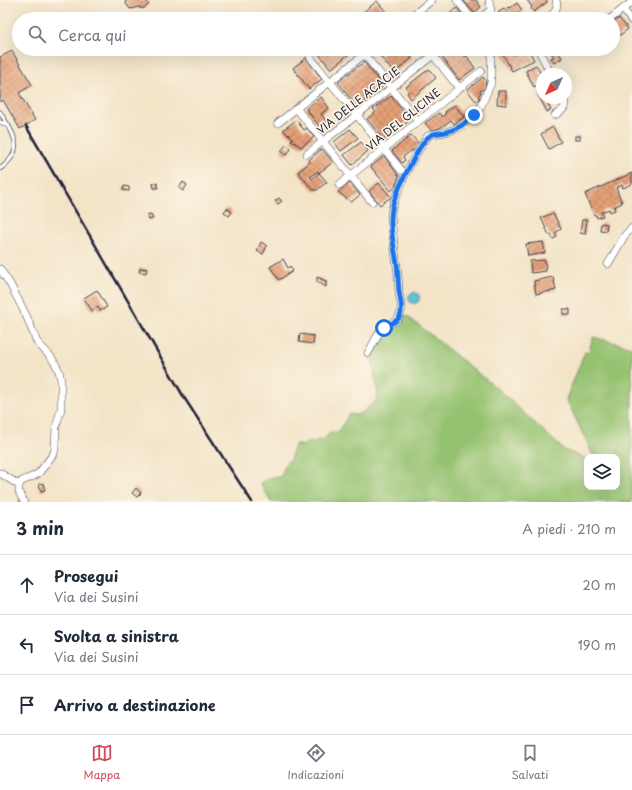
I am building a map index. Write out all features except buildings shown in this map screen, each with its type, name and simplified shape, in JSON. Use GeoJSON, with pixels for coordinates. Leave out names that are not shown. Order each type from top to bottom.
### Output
{"type":"FeatureCollection","features":[{"type":"Feature","properties":{"kind":"street"},"geometry":{"type":"LineString","coordinates":[[417,12],[432,0]]}},
{"type":"Feature","properties":{"kind":"street"},"geometry":{"type":"LineString","coordinates":[[457,0],[466,12]]}},
{"type":"Feature","properties":{"kind":"street"},"geometry":{"type":"LineString","coordinates":[[488,12],[491,10],[489,0]]}},
{"type":"Feature","properties":{"kind":"street"},"geometry":{"type":"LineString","coordinates":[[555,12],[557,9],[556,0]]}},
{"type":"Feature","properties":{"kind":"street"},"geometry":{"type":"LineString","coordinates":[[619,12],[632,2]]}},
{"type":"Feature","properties":{"kind":"street"},"geometry":{"type":"LineString","coordinates":[[623,9],[632,21]]}},
{"type":"Feature","properties":{"kind":"street"},"geometry":{"type":"LineString","coordinates":[[278,123],[330,81],[358,56]]}},
{"type":"Feature","properties":{"kind":"street"},"geometry":{"type":"LineString","coordinates":[[365,56],[418,121]]}},
{"type":"Feature","properties":{"kind":"street","name":"VIA DELLE ACACIE"},"geometry":{"type":"LineString","coordinates":[[307,154],[432,56]]}},
{"type":"Feature","properties":{"kind":"street"},"geometry":{"type":"LineString","coordinates":[[434,56],[459,88]]}},
{"type":"Feature","properties":{"kind":"street"},"geometry":{"type":"LineString","coordinates":[[368,353],[379,333],[398,319],[402,309],[392,227],[391,213],[394,201],[406,173],[428,136],[460,127],[474,115],[491,83],[491,56]]}},
{"type":"Feature","properties":{"kind":"street"},"geometry":{"type":"LineString","coordinates":[[542,56],[548,68]]}},
{"type":"Feature","properties":{"kind":"street"},"geometry":{"type":"LineString","coordinates":[[310,57],[401,170]]}},
{"type":"Feature","properties":{"kind":"street","name":"VIA DEL GLICINE"},"geometry":{"type":"LineString","coordinates":[[339,185],[481,70]]}},
{"type":"Feature","properties":{"kind":"street"},"geometry":{"type":"LineString","coordinates":[[555,115],[562,111],[565,104]]}},
{"type":"Feature","properties":{"kind":"street"},"geometry":{"type":"LineString","coordinates":[[296,108],[372,202]]}},
{"type":"Feature","properties":{"kind":"street"},"geometry":{"type":"LineString","coordinates":[[608,264],[625,235],[632,228]]}},
{"type":"Feature","properties":{"kind":"street"},"geometry":{"type":"LineString","coordinates":[[0,269],[10,284],[26,315],[37,342],[50,356],[59,371],[61,380],[61,409],[56,427],[54,453],[39,473],[22,481],[19,485]]}},
{"type":"Feature","properties":{"kind":"street"},"geometry":{"type":"LineString","coordinates":[[0,473],[19,485],[24,502]]}},
{"type":"Feature","properties":{"kind":"lane"},"geometry":{"type":"LineString","coordinates":[[0,112],[14,137],[15,149],[11,159],[0,169]]}},
{"type":"Feature","properties":{"kind":"lane"},"geometry":{"type":"LineString","coordinates":[[0,122],[8,125]]}},
{"type":"Feature","properties":{"kind":"green space"},"geometry":{"type":"Polygon","coordinates":[[[406,315],[500,391],[564,450],[584,458],[584,490],[620,490],[620,454],[593,454],[566,399],[585,352],[589,351],[593,337],[632,347],[632,502],[271,502],[260,483],[282,475],[285,464],[290,460],[293,448],[296,444],[302,446],[308,442],[314,442],[326,438],[330,432],[338,432],[349,414],[356,415],[363,412],[377,400],[378,394],[371,353],[386,329],[406,315]]]}},
{"type":"Feature","properties":{"kind":"water"},"geometry":{"type":"Polygon","coordinates":[[[412,293],[416,293],[418,294],[418,302],[412,303],[409,300],[409,296],[412,293]]]}},
{"type":"Feature","properties":{"kind":"railway"},"geometry":{"type":"LineString","coordinates":[[26,126],[185,399],[252,502]]}},
{"type":"Feature","properties":{"kind":"route"},"geometry":{"type":"LineString","coordinates":[[384,328],[398,319],[402,309],[392,227],[391,213],[394,201],[406,173],[428,136],[460,127],[474,115]]}}]}
